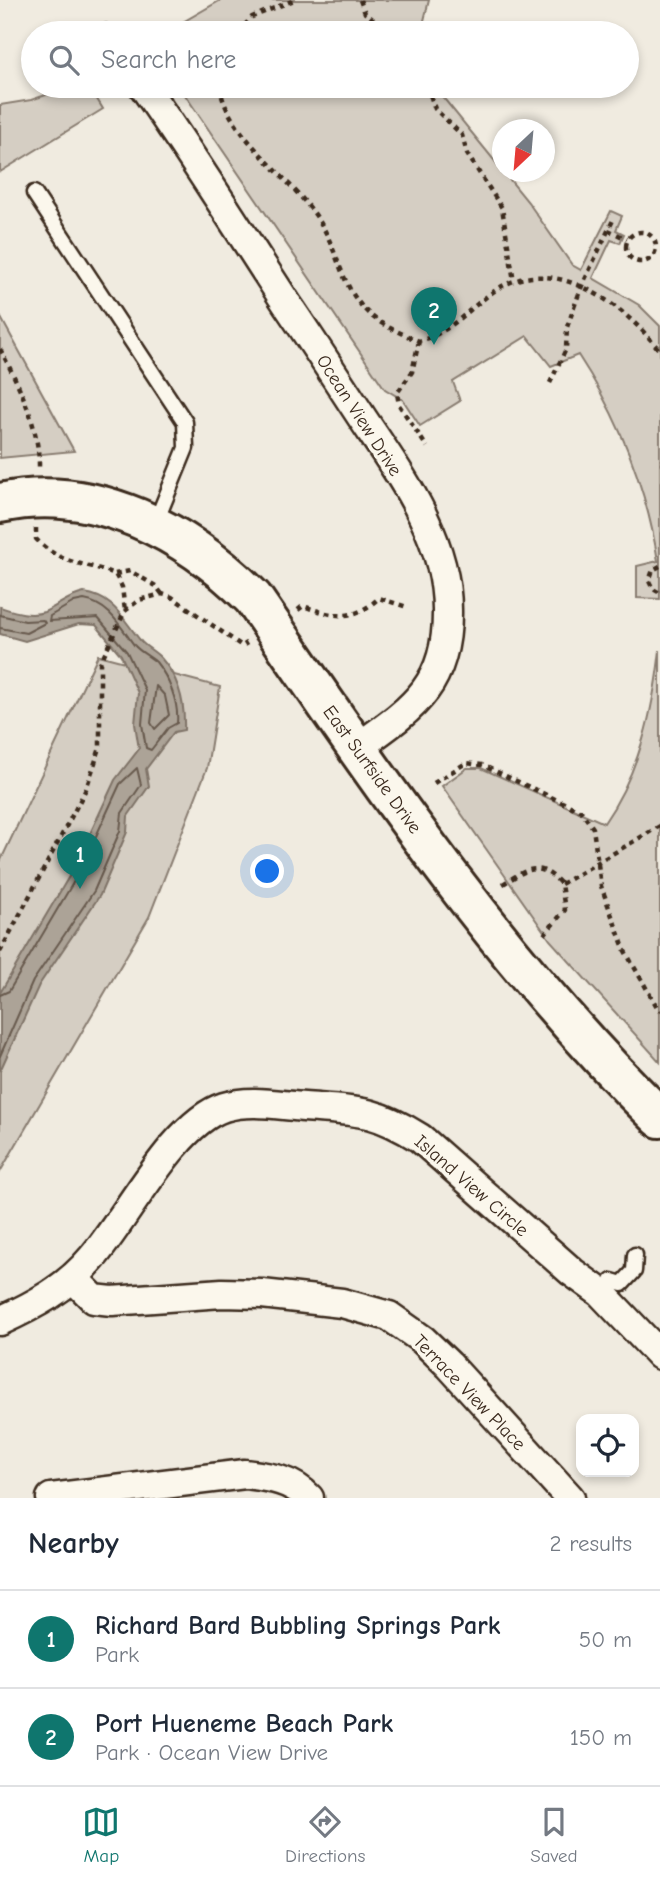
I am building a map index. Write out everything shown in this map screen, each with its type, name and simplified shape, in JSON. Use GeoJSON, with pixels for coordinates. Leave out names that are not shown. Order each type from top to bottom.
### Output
{"type":"FeatureCollection","features":[{"type":"Feature","properties":{"kind":"street","name":"Ocean View Drive"},"geometry":{"type":"LineString","coordinates":[[151,98],[396,468],[433,538],[447,610],[443,650],[435,673],[426,692],[406,713],[356,748]]}},
{"type":"Feature","properties":{"kind":"street","name":"East Surfside Drive"},"geometry":{"type":"LineString","coordinates":[[0,503],[38,481],[84,503],[155,524],[224,569],[253,598],[356,748],[471,905],[537,988],[589,1047],[660,1118]]}},
{"type":"Feature","properties":{"kind":"street","name":"Island View Circle"},"geometry":{"type":"LineString","coordinates":[[0,1321],[34,1306],[72,1278],[92,1258],[194,1124],[209,1113],[226,1106],[252,1103],[371,1112],[394,1121],[421,1138],[572,1272],[601,1293],[660,1355]]}},
{"type":"Feature","properties":{"kind":"street","name":"Terrace View Place"},"geometry":{"type":"LineString","coordinates":[[72,1278],[94,1299],[262,1294],[342,1303],[389,1316],[423,1340],[449,1365],[570,1498]]}},
{"type":"Feature","properties":{"kind":"street"},"geometry":{"type":"LineString","coordinates":[[51,1498],[245,1474],[275,1478],[299,1488],[309,1498]]}},
{"type":"Feature","properties":{"kind":"lane"},"geometry":{"type":"LineString","coordinates":[[34,193],[185,422],[186,448],[155,524]]}},
{"type":"Feature","properties":{"kind":"lane"},"geometry":{"type":"LineString","coordinates":[[612,1282],[622,1284],[634,1271],[635,1255]]}},
{"type":"Feature","properties":{"kind":"path"},"geometry":{"type":"LineString","coordinates":[[248,21],[252,17],[294,0]]}},
{"type":"Feature","properties":{"kind":"path"},"geometry":{"type":"LineString","coordinates":[[360,0],[365,13],[375,21]]}},
{"type":"Feature","properties":{"kind":"path"},"geometry":{"type":"LineString","coordinates":[[221,98],[233,123],[296,188],[321,223],[360,305],[375,319],[419,341],[436,336],[460,321],[498,289],[514,281],[533,277],[557,278],[614,304],[642,328],[660,351]]}},
{"type":"Feature","properties":{"kind":"path"},"geometry":{"type":"LineString","coordinates":[[431,98],[435,109],[462,135],[467,154],[502,208],[514,281]]}},
{"type":"Feature","properties":{"kind":"path"},"geometry":{"type":"LineString","coordinates":[[551,383],[566,349],[567,327],[581,288],[614,218]]}},
{"type":"Feature","properties":{"kind":"path"},"geometry":{"type":"LineString","coordinates":[[608,230],[627,239]]}},
{"type":"Feature","properties":{"kind":"path"},"geometry":{"type":"LineString","coordinates":[[634,233],[649,234],[655,242],[653,256],[645,261],[631,258],[626,249],[627,239],[634,233]]}},
{"type":"Feature","properties":{"kind":"path"},"geometry":{"type":"LineString","coordinates":[[419,341],[412,372],[397,393],[399,405],[427,447]]}},
{"type":"Feature","properties":{"kind":"path"},"geometry":{"type":"LineString","coordinates":[[0,349],[21,388],[32,420],[38,481]]}},
{"type":"Feature","properties":{"kind":"path"},"geometry":{"type":"LineString","coordinates":[[36,538],[50,554],[66,562],[115,574],[130,571],[156,586],[162,594],[189,606],[242,646]]}},
{"type":"Feature","properties":{"kind":"path"},"geometry":{"type":"LineString","coordinates":[[660,566],[653,570],[649,581],[653,589],[660,593]]}},
{"type":"Feature","properties":{"kind":"path"},"geometry":{"type":"LineString","coordinates":[[115,574],[122,587],[125,611]]}},
{"type":"Feature","properties":{"kind":"path"},"geometry":{"type":"LineString","coordinates":[[0,952],[89,779],[100,748],[100,663],[125,611],[139,600],[162,594]]}},
{"type":"Feature","properties":{"kind":"path"},"geometry":{"type":"LineString","coordinates":[[303,607],[335,616],[362,613],[379,598],[407,607]]}},
{"type":"Feature","properties":{"kind":"path"},"geometry":{"type":"LineString","coordinates":[[434,783],[466,763],[482,765],[581,811],[593,828],[601,886],[625,951],[660,1012]]}},
{"type":"Feature","properties":{"kind":"path"},"geometry":{"type":"LineString","coordinates":[[561,884],[660,826]]}},
{"type":"Feature","properties":{"kind":"path"},"geometry":{"type":"LineString","coordinates":[[503,884],[526,869],[541,869],[561,884],[565,910],[542,936]]}},
{"type":"Feature","properties":{"kind":"shaded area"},"geometry":{"type":"Polygon","coordinates":[[[221,0],[429,0],[424,21],[185,21],[221,0]]]}},
{"type":"Feature","properties":{"kind":"shaded area"},"geometry":{"type":"Polygon","coordinates":[[[96,98],[103,109],[0,172],[0,105],[31,100],[96,98]]]}},
{"type":"Feature","properties":{"kind":"shaded area"},"geometry":{"type":"Polygon","coordinates":[[[187,98],[443,98],[492,158],[492,182],[512,182],[572,265],[581,270],[611,211],[622,216],[616,230],[624,234],[620,243],[611,240],[593,278],[639,305],[660,326],[660,599],[637,598],[637,566],[658,561],[653,533],[638,479],[619,428],[578,355],[551,366],[527,336],[453,382],[460,401],[420,426],[403,400],[385,389],[187,98]]]}},
{"type":"Feature","properties":{"kind":"shaded area"},"geometry":{"type":"Polygon","coordinates":[[[0,316],[74,451],[0,458],[0,316]]]}},
{"type":"Feature","properties":{"kind":"shaded area"},"geometry":{"type":"Polygon","coordinates":[[[660,650],[660,1062],[550,940],[442,786],[467,768],[481,768],[604,823],[627,783],[643,740],[660,650]]]}},
{"type":"Feature","properties":{"kind":"shaded area"},"geometry":{"type":"Polygon","coordinates":[[[98,655],[220,687],[207,768],[149,917],[0,1172],[0,862],[98,655]]]}},
{"type":"Feature","properties":{"kind":"water"},"geometry":{"type":"Polygon","coordinates":[[[84,593],[110,604],[142,642],[167,666],[180,692],[184,730],[174,732],[146,769],[149,786],[128,816],[127,832],[100,895],[39,985],[0,1071],[0,993],[74,868],[115,780],[139,749],[135,724],[138,693],[121,655],[96,625],[79,624],[25,641],[0,634],[0,607],[22,613],[39,613],[84,593]]]}},
{"type":"Feature","properties":{"kind":"place","name":"Port Hueneme Beach Park"},"geometry":{"type":"Point","coordinates":[434,345]}},
{"type":"Feature","properties":{"kind":"place","name":"Richard Bard Bubbling Springs Park"},"geometry":{"type":"Point","coordinates":[80,889]}}]}
